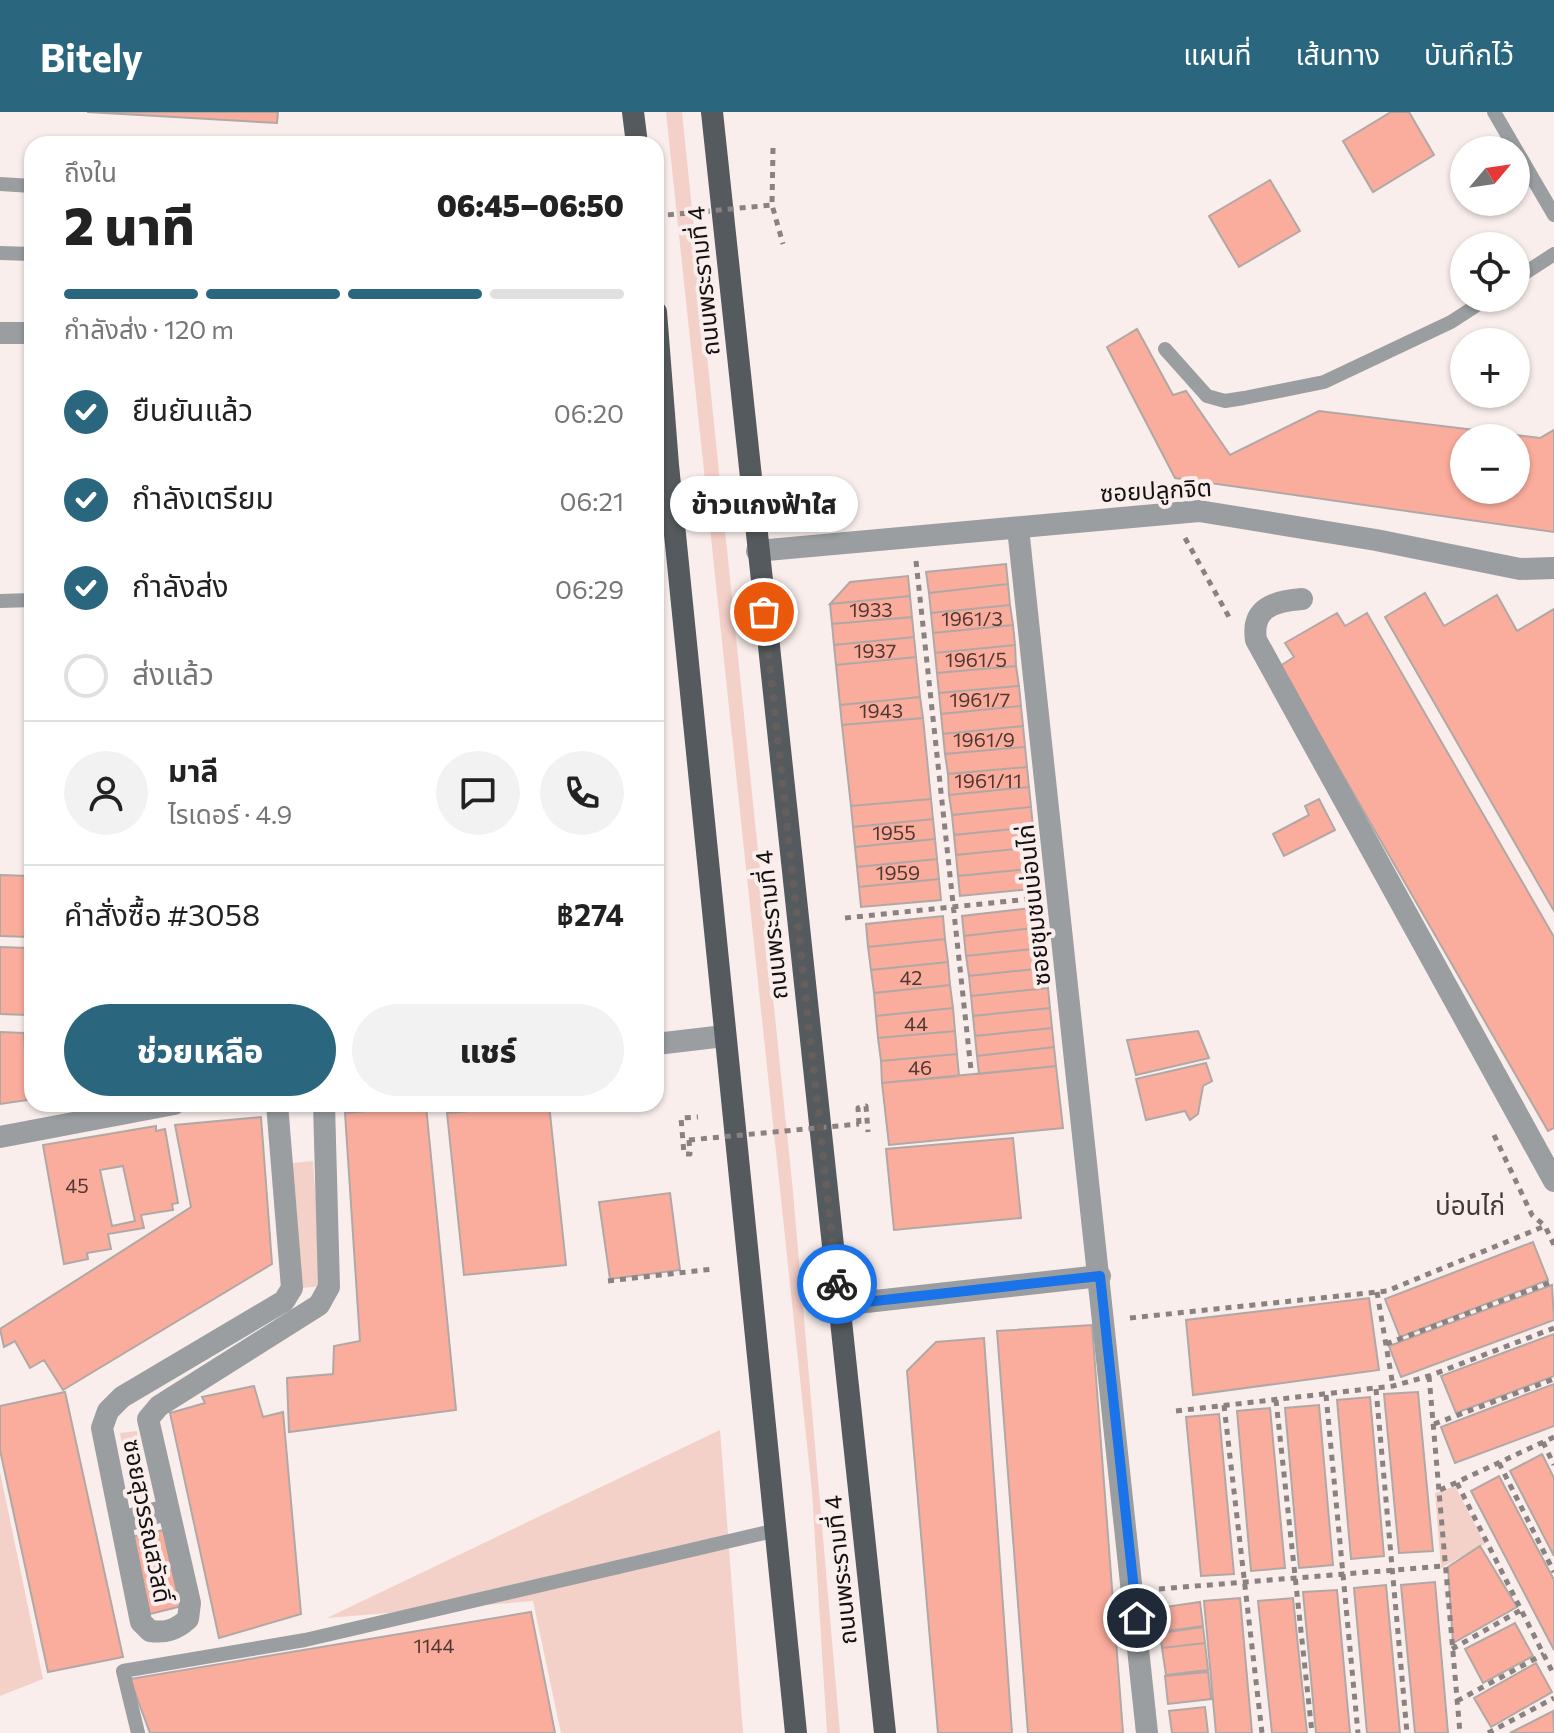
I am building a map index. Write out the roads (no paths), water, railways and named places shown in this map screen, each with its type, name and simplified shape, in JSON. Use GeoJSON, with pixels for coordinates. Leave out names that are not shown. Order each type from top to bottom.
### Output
{"type":"FeatureCollection","features":[{"type":"Feature","properties":{"kind":"main road"},"geometry":{"type":"LineString","coordinates":[[633,112],[636,136]]}},
{"type":"Feature","properties":{"kind":"main road","name":"ถนนพระรามที่ 4"},"geometry":{"type":"LineString","coordinates":[[712,112],[885,1733]]}},
{"type":"Feature","properties":{"kind":"main road"},"geometry":{"type":"LineString","coordinates":[[664,484],[777,1530],[796,1733]]}},
{"type":"Feature","properties":{"kind":"street"},"geometry":{"type":"LineString","coordinates":[[0,333],[24,333]]}},
{"type":"Feature","properties":{"kind":"street","name":"ซอยปลูกจิต"},"geometry":{"type":"LineString","coordinates":[[757,551],[1171,513],[1218,512],[1520,569],[1554,568]]}},
{"type":"Feature","properties":{"kind":"street","name":"ซอยชุมชนบ่อนไก่"},"geometry":{"type":"LineString","coordinates":[[1018,528],[1147,1733]]}},
{"type":"Feature","properties":{"kind":"street"},"geometry":{"type":"LineString","coordinates":[[1302,599],[1277,601],[1260,612],[1254,623],[1256,640],[1554,1181]]}},
{"type":"Feature","properties":{"kind":"street"},"geometry":{"type":"LineString","coordinates":[[664,1043],[724,1036]]}},
{"type":"Feature","properties":{"kind":"street"},"geometry":{"type":"LineString","coordinates":[[0,1137],[132,1112]]}},
{"type":"Feature","properties":{"kind":"street"},"geometry":{"type":"LineString","coordinates":[[278,1112],[292,1275],[288,1294],[313,1308],[329,1287],[324,1112]]}},
{"type":"Feature","properties":{"kind":"street"},"geometry":{"type":"LineString","coordinates":[[839,1305],[1100,1276]]}},
{"type":"Feature","properties":{"kind":"street","name":"ซอยสุวรรณสวัสดิ์"},"geometry":{"type":"LineString","coordinates":[[148,1419],[190,1603],[188,1619],[163,1633],[150,1631],[141,1622],[102,1428],[108,1411],[122,1397],[284,1301],[288,1294]]}},
{"type":"Feature","properties":{"kind":"street","name":"ซอยสุวรรณสวัสดิ์"},"geometry":{"type":"LineString","coordinates":[[148,1419],[159,1406],[313,1308]]}},
{"type":"Feature","properties":{"kind":"street","name":"ซอยสุวรรณสวัสดิ์"},"geometry":{"type":"LineString","coordinates":[[108,1411],[148,1419]]}},
{"type":"Feature","properties":{"kind":"street"},"geometry":{"type":"LineString","coordinates":[[121,1522],[167,1510]]}},
{"type":"Feature","properties":{"kind":"lane"},"geometry":{"type":"LineString","coordinates":[[1494,112],[1554,215]]}},
{"type":"Feature","properties":{"kind":"lane"},"geometry":{"type":"LineString","coordinates":[[0,184],[24,186]]}},
{"type":"Feature","properties":{"kind":"lane"},"geometry":{"type":"LineString","coordinates":[[0,253],[24,254]]}},
{"type":"Feature","properties":{"kind":"lane"},"geometry":{"type":"LineString","coordinates":[[1530,270],[1554,254]]}},
{"type":"Feature","properties":{"kind":"lane"},"geometry":{"type":"LineString","coordinates":[[1165,349],[1207,396],[1225,401],[1324,382],[1466,312]]}},
{"type":"Feature","properties":{"kind":"lane"},"geometry":{"type":"LineString","coordinates":[[0,601],[24,600]]}},
{"type":"Feature","properties":{"kind":"lane"},"geometry":{"type":"LineString","coordinates":[[138,1733],[123,1671],[305,1640],[777,1530]]}},
{"type":"Feature","properties":{"kind":"place","name":"ข้าวแกงฟ้าใส"},"geometry":{"type":"Point","coordinates":[764,612]}},
{"type":"Feature","properties":{"kind":"district","name":"บ่อนไก่"},"geometry":{"type":"Point","coordinates":[1470,1206]}}]}
